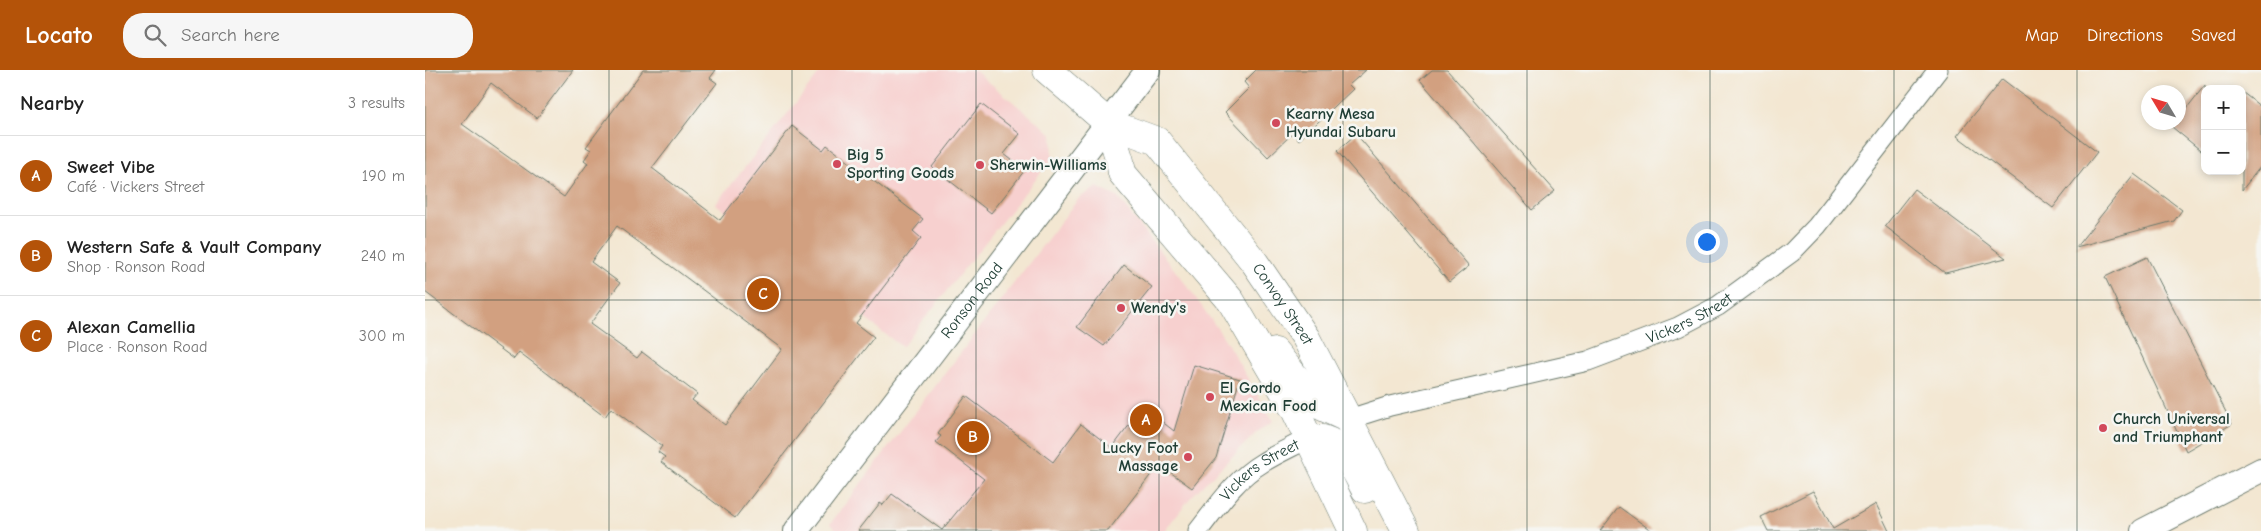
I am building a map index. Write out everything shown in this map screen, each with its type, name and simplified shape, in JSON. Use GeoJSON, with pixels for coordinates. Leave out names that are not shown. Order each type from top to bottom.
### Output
{"type":"FeatureCollection","features":[{"type":"Feature","properties":{"kind":"main road","name":"Convoy Street"},"geometry":{"type":"LineString","coordinates":[[1047,70],[1108,123],[1157,141],[1194,186],[1278,295],[1306,338],[1405,531]]}},
{"type":"Feature","properties":{"kind":"main road"},"geometry":{"type":"LineString","coordinates":[[1108,123],[1120,160],[1122,173],[1303,384],[1317,404],[1349,419]]}},
{"type":"Feature","properties":{"kind":"main road"},"geometry":{"type":"LineString","coordinates":[[1231,301],[1295,412],[1353,531]]}},
{"type":"Feature","properties":{"kind":"main road"},"geometry":{"type":"LineString","coordinates":[[1307,439],[1322,439],[1340,450],[1355,470],[1385,531]]}},
{"type":"Feature","properties":{"kind":"street","name":"Ronson Road"},"geometry":{"type":"LineString","coordinates":[[796,531],[1148,70]]}},
{"type":"Feature","properties":{"kind":"street","name":"Vickers Street"},"geometry":{"type":"LineString","coordinates":[[1349,419],[1389,406],[1588,361],[1678,327],[1717,306],[1792,252],[1817,226],[1938,70]]}},
{"type":"Feature","properties":{"kind":"street","name":"Vickers Street"},"geometry":{"type":"LineString","coordinates":[[1198,531],[1226,495],[1243,477],[1261,463],[1307,439]]}},
{"type":"Feature","properties":{"kind":"street"},"geometry":{"type":"LineString","coordinates":[[2143,531],[2261,470]]}},
{"type":"Feature","properties":{"kind":"shaded area"},"geometry":{"type":"Polygon","coordinates":[[[822,70],[974,70],[1052,134],[1053,157],[902,347],[716,204],[822,70]]]}},
{"type":"Feature","properties":{"kind":"shaded area"},"geometry":{"type":"Polygon","coordinates":[[[1097,187],[1117,197],[1188,287],[1224,338],[1273,421],[1258,431],[1191,497],[1164,531],[838,531],[830,524],[1079,198],[1097,187]]]}},
{"type":"Feature","properties":{"kind":"building"},"geometry":{"type":"Polygon","coordinates":[[[425,70],[573,70],[537,118],[491,83],[462,124],[564,197],[588,163],[584,160],[591,150],[586,147],[643,70],[716,70],[710,78],[717,83],[652,168],[720,220],[792,126],[823,150],[827,145],[923,219],[913,231],[921,238],[856,323],[874,337],[735,518],[661,462],[665,457],[658,452],[662,446],[611,408],[605,417],[519,352],[514,359],[425,292],[425,70]],[[617,226],[591,262],[620,283],[590,324],[637,358],[642,352],[697,394],[692,400],[725,425],[782,349],[617,226]]]}},
{"type":"Feature","properties":{"kind":"building","name":"Kearny Mesa Hyundai Subaru"},"geometry":{"type":"Polygon","coordinates":[[[1256,70],[1366,70],[1349,85],[1353,89],[1299,140],[1293,133],[1268,157],[1225,112],[1249,88],[1244,82],[1256,70]]]}},
{"type":"Feature","properties":{"kind":"building"},"geometry":{"type":"Polygon","coordinates":[[[1432,70],[1447,70],[1555,191],[1532,210],[1420,80],[1432,70]]]}},
{"type":"Feature","properties":{"kind":"building"},"geometry":{"type":"Polygon","coordinates":[[[2002,79],[2097,152],[2053,208],[1957,136],[2002,79]]]}},
{"type":"Feature","properties":{"kind":"building"},"geometry":{"type":"Polygon","coordinates":[[[2201,90],[2201,151],[2176,130],[2186,130],[2186,109],[2201,90]]]}},
{"type":"Feature","properties":{"kind":"building"},"geometry":{"type":"Polygon","coordinates":[[[2246,95],[2261,107],[2261,166],[2242,190],[2242,175],[2246,175],[2246,95]]]}},
{"type":"Feature","properties":{"kind":"building"},"geometry":{"type":"Polygon","coordinates":[[[981,104],[1020,134],[1004,154],[1025,170],[991,213],[932,167],[981,104]]]}},
{"type":"Feature","properties":{"kind":"building"},"geometry":{"type":"Polygon","coordinates":[[[1356,134],[1469,266],[1449,282],[1337,151],[1356,134]]]}},
{"type":"Feature","properties":{"kind":"building"},"geometry":{"type":"Polygon","coordinates":[[[2134,174],[2182,210],[2174,221],[2076,247],[2134,174]]]}},
{"type":"Feature","properties":{"kind":"building"},"geometry":{"type":"Polygon","coordinates":[[[1914,189],[2006,258],[1945,273],[1885,226],[1914,189]]]}},
{"type":"Feature","properties":{"kind":"building"},"geometry":{"type":"Polygon","coordinates":[[[2147,257],[2232,424],[2186,451],[2105,277],[2147,257]]]}},
{"type":"Feature","properties":{"kind":"building"},"geometry":{"type":"Polygon","coordinates":[[[1124,265],[1152,287],[1104,346],[1077,327],[1124,265]]]}},
{"type":"Feature","properties":{"kind":"building"},"geometry":{"type":"Polygon","coordinates":[[[1194,365],[1240,379],[1216,458],[1192,488],[1159,464],[1108,531],[858,531],[880,503],[883,505],[892,494],[942,530],[984,479],[936,442],[941,436],[938,434],[966,396],[1053,462],[1081,424],[1112,448],[1143,407],[1174,431],[1194,365]]]}},
{"type":"Feature","properties":{"kind":"building"},"geometry":{"type":"Polygon","coordinates":[[[1813,491],[1833,529],[1876,504],[1889,531],[1768,531],[1761,517],[1813,491]]]}},
{"type":"Feature","properties":{"kind":"building"},"geometry":{"type":"Polygon","coordinates":[[[1619,507],[1652,531],[1600,531],[1619,507]]]}},
{"type":"Feature","properties":{"kind":"place","name":"Kearny Mesa Hyundai Subaru"},"geometry":{"type":"Point","coordinates":[1276,123]}},
{"type":"Feature","properties":{"kind":"place","name":"Big 5 Sporting Goods"},"geometry":{"type":"Point","coordinates":[837,164]}},
{"type":"Feature","properties":{"kind":"place","name":"Sherwin-Williams"},"geometry":{"type":"Point","coordinates":[980,165]}},
{"type":"Feature","properties":{"kind":"place","name":"Alexan Camellia"},"geometry":{"type":"Point","coordinates":[763,294]}},
{"type":"Feature","properties":{"kind":"place","name":"Wendy's"},"geometry":{"type":"Point","coordinates":[1121,308]}},
{"type":"Feature","properties":{"kind":"place","name":"El Gordo Mexican Food"},"geometry":{"type":"Point","coordinates":[1210,397]}},
{"type":"Feature","properties":{"kind":"place","name":"Sweet Vibe"},"geometry":{"type":"Point","coordinates":[1146,420]}},
{"type":"Feature","properties":{"kind":"place","name":"Church Universal and Triumphant"},"geometry":{"type":"Point","coordinates":[2103,428]}},
{"type":"Feature","properties":{"kind":"place","name":"Western Safe & Vault Company"},"geometry":{"type":"Point","coordinates":[973,437]}},
{"type":"Feature","properties":{"kind":"place","name":"Lucky Foot Massage"},"geometry":{"type":"Point","coordinates":[1188,457]}}]}
